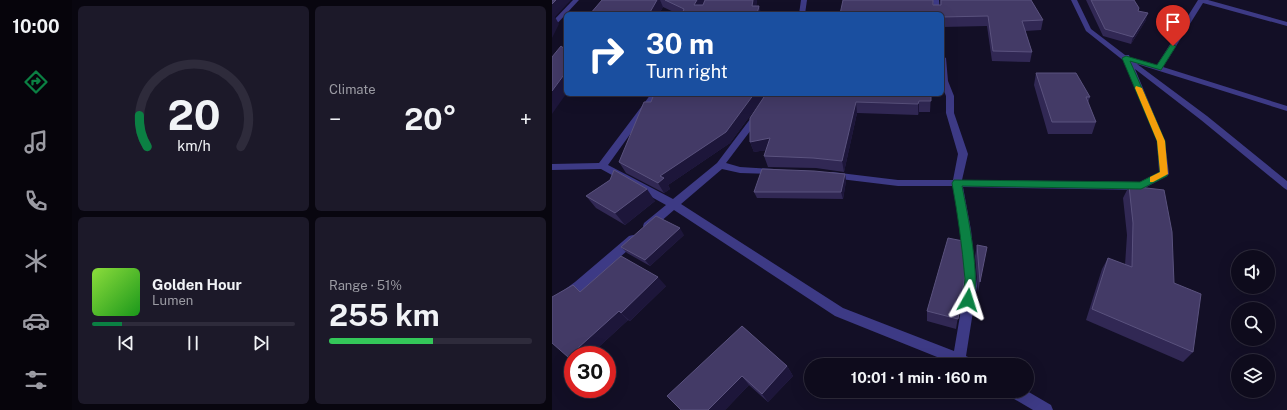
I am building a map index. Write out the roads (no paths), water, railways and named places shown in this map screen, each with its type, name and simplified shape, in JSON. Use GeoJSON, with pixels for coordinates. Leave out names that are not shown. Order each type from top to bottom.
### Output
{"type":"FeatureCollection","features":[{"type":"Feature","properties":{"kind":"street"},"geometry":{"type":"LineString","coordinates":[[565,12],[576,0]]}},
{"type":"Feature","properties":{"kind":"street"},"geometry":{"type":"LineString","coordinates":[[802,12],[804,0]]}},
{"type":"Feature","properties":{"kind":"street"},"geometry":{"type":"LineString","coordinates":[[936,0],[937,12]]}},
{"type":"Feature","properties":{"kind":"street"},"geometry":{"type":"LineString","coordinates":[[1074,0],[1088,30],[1204,118],[1287,186]]}},
{"type":"Feature","properties":{"kind":"street"},"geometry":{"type":"LineString","coordinates":[[1158,68],[1201,0],[1287,24]]}},
{"type":"Feature","properties":{"kind":"street"},"geometry":{"type":"LineString","coordinates":[[552,26],[564,13]]}},
{"type":"Feature","properties":{"kind":"street"},"geometry":{"type":"LineString","coordinates":[[1126,58],[1287,109]]}},
{"type":"Feature","properties":{"kind":"street"},"geometry":{"type":"LineString","coordinates":[[823,174],[898,183],[1141,186],[1164,174],[1161,141],[1126,58]]}},
{"type":"Feature","properties":{"kind":"street"},"geometry":{"type":"LineString","coordinates":[[944,81],[950,96],[950,113],[963,154],[957,183],[966,230],[971,286],[959,358]]}},
{"type":"Feature","properties":{"kind":"street"},"geometry":{"type":"LineString","coordinates":[[602,166],[654,96]]}},
{"type":"Feature","properties":{"kind":"street"},"geometry":{"type":"LineString","coordinates":[[552,306],[580,286],[672,204],[720,164],[754,120],[770,96]]}},
{"type":"Feature","properties":{"kind":"street"},"geometry":{"type":"LineString","coordinates":[[720,164],[740,170],[785,172]]}},
{"type":"Feature","properties":{"kind":"street"},"geometry":{"type":"LineString","coordinates":[[552,167],[602,166],[672,204],[839,312],[956,358]]}},
{"type":"Feature","properties":{"kind":"street"},"geometry":{"type":"LineString","coordinates":[[1026,398],[1046,410]]}}]}
